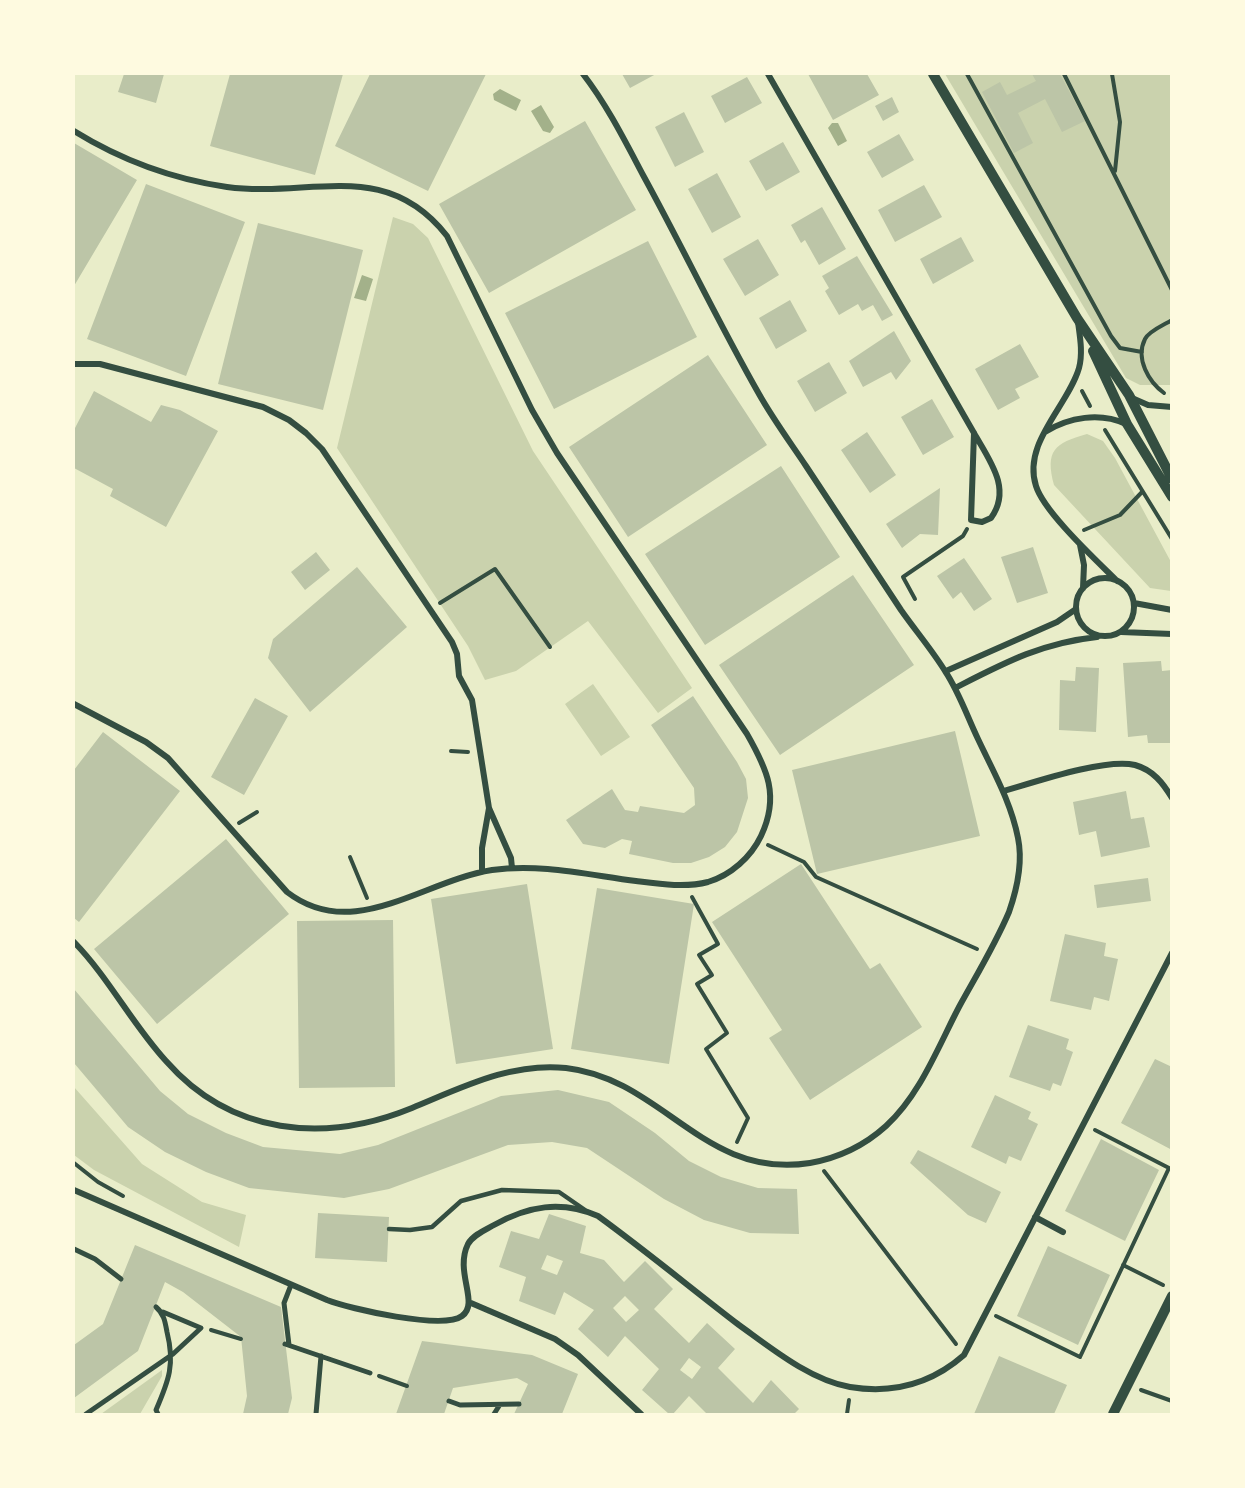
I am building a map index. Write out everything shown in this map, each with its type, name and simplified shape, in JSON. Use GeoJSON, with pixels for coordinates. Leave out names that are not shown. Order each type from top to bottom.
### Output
{"type":"FeatureCollection","features":[{"type":"Feature","properties":{"kind":"street"},"geometry":{"type":"LineString","coordinates":[[74,942],[94,965],[158,1052],[182,1078],[220,1105],[263,1122],[308,1130],[353,1127],[397,1114],[504,1072],[525,1068],[566,1068],[608,1078],[628,1087],[700,1139],[732,1155],[772,1164],[816,1161],[850,1150],[869,1139],[901,1111],[914,1094],[1010,909],[1020,871],[1019,840],[1004,791],[945,671],[901,610],[759,394],[617,127],[583,74]]}},
{"type":"Feature","properties":{"kind":"street"},"geometry":{"type":"LineString","coordinates":[[768,74],[974,433],[994,469],[1000,484],[1000,499],[991,519],[982,522],[971,520],[974,433]]}},
{"type":"Feature","properties":{"kind":"street"},"geometry":{"type":"LineString","coordinates":[[933,74],[1077,318],[1129,395],[1172,479]]}},
{"type":"Feature","properties":{"kind":"street"},"geometry":{"type":"LineString","coordinates":[[74,131],[139,165],[186,179],[227,187],[266,190],[341,186],[373,188],[404,197],[431,216],[447,236],[532,410],[557,453],[747,734],[765,765],[771,789],[770,811],[759,841],[743,861],[726,875],[707,882],[686,885],[554,869],[513,868],[448,880],[392,904],[372,909],[324,912],[303,904],[287,892],[168,758],[146,742],[74,704]]}},
{"type":"Feature","properties":{"kind":"street"},"geometry":{"type":"LineString","coordinates":[[1077,318],[1081,351],[1074,379],[1044,432],[1034,466],[1036,486],[1044,502],[1080,544],[1125,586],[1134,603],[1132,619],[1121,632]]}},
{"type":"Feature","properties":{"kind":"street"},"geometry":{"type":"LineString","coordinates":[[1077,318],[1127,424],[1172,497]]}},
{"type":"Feature","properties":{"kind":"street"},"geometry":{"type":"LineString","coordinates":[[74,365],[100,364],[263,407],[289,420],[322,449],[446,632],[457,654],[459,676],[472,700],[489,808],[513,868]]}},
{"type":"Feature","properties":{"kind":"street"},"geometry":{"type":"LineString","coordinates":[[1129,395],[1148,405],[1171,407]]}},
{"type":"Feature","properties":{"kind":"street"},"geometry":{"type":"LineString","coordinates":[[1044,432],[1060,423],[1097,418],[1114,418],[1127,424]]}},
{"type":"Feature","properties":{"kind":"street"},"geometry":{"type":"LineString","coordinates":[[945,671],[1057,622],[1076,609],[1083,589],[1084,565],[1080,544]]}},
{"type":"Feature","properties":{"kind":"street"},"geometry":{"type":"LineString","coordinates":[[1083,589],[1098,579],[1117,580]]}},
{"type":"Feature","properties":{"kind":"street"},"geometry":{"type":"LineString","coordinates":[[1134,603],[1172,610]]}},
{"type":"Feature","properties":{"kind":"street"},"geometry":{"type":"LineString","coordinates":[[1076,609],[1084,627],[1101,636]]}},
{"type":"Feature","properties":{"kind":"street"},"geometry":{"type":"LineString","coordinates":[[955,688],[1039,648],[1062,641],[1121,632],[1172,634]]}},
{"type":"Feature","properties":{"kind":"street"},"geometry":{"type":"LineString","coordinates":[[1004,791],[1108,765],[1134,765],[1150,772],[1165,786],[1172,798]]}},
{"type":"Feature","properties":{"kind":"street"},"geometry":{"type":"LineString","coordinates":[[482,872],[482,848],[489,808]]}},
{"type":"Feature","properties":{"kind":"street"},"geometry":{"type":"LineString","coordinates":[[74,1190],[344,1306],[391,1316],[452,1320],[460,1318],[471,1303],[462,1265],[470,1240],[504,1219],[531,1208],[568,1206],[585,1210],[623,1234],[776,1352],[829,1381],[850,1387],[892,1388],[915,1385],[935,1376],[964,1355],[1172,953]]}},
{"type":"Feature","properties":{"kind":"street"},"geometry":{"type":"LineString","coordinates":[[1035,1217],[1063,1232]]}},
{"type":"Feature","properties":{"kind":"street"},"geometry":{"type":"LineString","coordinates":[[74,1249],[95,1258],[121,1279]]}},
{"type":"Feature","properties":{"kind":"street"},"geometry":{"type":"LineString","coordinates":[[291,1285],[284,1303],[287,1344],[370,1373]]}},
{"type":"Feature","properties":{"kind":"street"},"geometry":{"type":"LineString","coordinates":[[1113,1414],[1172,1296]]}},
{"type":"Feature","properties":{"kind":"street"},"geometry":{"type":"LineString","coordinates":[[471,1303],[555,1339],[594,1369],[640,1414]]}},
{"type":"Feature","properties":{"kind":"street"},"geometry":{"type":"LineString","coordinates":[[86,1414],[173,1354],[201,1328],[156,1307]]}},
{"type":"Feature","properties":{"kind":"street"},"geometry":{"type":"LineString","coordinates":[[158,1414],[156,1410],[168,1381],[173,1354],[163,1312]]}},
{"type":"Feature","properties":{"kind":"street"},"geometry":{"type":"LineString","coordinates":[[316,1414],[321,1356]]}},
{"type":"Feature","properties":{"kind":"street"},"geometry":{"type":"LineString","coordinates":[[449,1401],[460,1405],[519,1404]]}},
{"type":"Feature","properties":{"kind":"street"},"geometry":{"type":"LineString","coordinates":[[494,1414],[498,1406]]}},
{"type":"Feature","properties":{"kind":"lane"},"geometry":{"type":"LineString","coordinates":[[389,1229],[410,1230],[432,1227],[461,1202],[502,1190],[559,1192],[585,1210]]}},
{"type":"Feature","properties":{"kind":"path"},"geometry":{"type":"LineString","coordinates":[[967,74],[1111,336],[1120,348],[1142,352]]}},
{"type":"Feature","properties":{"kind":"path"},"geometry":{"type":"LineString","coordinates":[[1064,74],[1172,290]]}},
{"type":"Feature","properties":{"kind":"path"},"geometry":{"type":"LineString","coordinates":[[1112,74],[1120,122],[1114,173]]}},
{"type":"Feature","properties":{"kind":"path"},"geometry":{"type":"LineString","coordinates":[[1171,407],[1169,397],[1154,386],[1145,372],[1142,352],[1146,338],[1172,320]]}},
{"type":"Feature","properties":{"kind":"path"},"geometry":{"type":"LineString","coordinates":[[1074,379],[1172,540]]}},
{"type":"Feature","properties":{"kind":"path"},"geometry":{"type":"LineString","coordinates":[[1084,530],[1120,515],[1142,492]]}},
{"type":"Feature","properties":{"kind":"path"},"geometry":{"type":"LineString","coordinates":[[915,599],[903,577],[963,536],[971,520]]}},
{"type":"Feature","properties":{"kind":"path"},"geometry":{"type":"LineString","coordinates":[[440,603],[495,569],[550,647]]}},
{"type":"Feature","properties":{"kind":"path"},"geometry":{"type":"LineString","coordinates":[[231,828],[257,812]]}},
{"type":"Feature","properties":{"kind":"path"},"geometry":{"type":"LineString","coordinates":[[759,841],[804,862],[816,877],[987,954]]}},
{"type":"Feature","properties":{"kind":"path"},"geometry":{"type":"LineString","coordinates":[[350,857],[372,909]]}},
{"type":"Feature","properties":{"kind":"path"},"geometry":{"type":"LineString","coordinates":[[686,885],[699,914],[718,944],[699,955],[712,975],[697,984],[727,1033],[706,1049],[748,1118],[732,1155]]}},
{"type":"Feature","properties":{"kind":"path"},"geometry":{"type":"LineString","coordinates":[[987,1311],[1080,1357],[1169,1168],[1083,1124]]}},
{"type":"Feature","properties":{"kind":"path"},"geometry":{"type":"LineString","coordinates":[[816,1161],[964,1355]]}},
{"type":"Feature","properties":{"kind":"path"},"geometry":{"type":"LineString","coordinates":[[1123,1265],[1172,1289]]}},
{"type":"Feature","properties":{"kind":"path"},"geometry":{"type":"LineString","coordinates":[[201,1328],[241,1339]]}},
{"type":"Feature","properties":{"kind":"path"},"geometry":{"type":"LineString","coordinates":[[370,1373],[407,1386]]}},
{"type":"Feature","properties":{"kind":"path"},"geometry":{"type":"LineString","coordinates":[[1127,1386],[1172,1401]]}},
{"type":"Feature","properties":{"kind":"shaded area"},"geometry":{"type":"Polygon","coordinates":[[[945,74],[1171,74],[1171,385],[1140,385],[1126,378],[945,74]]]}},
{"type":"Feature","properties":{"kind":"shaded area"},"geometry":{"type":"Polygon","coordinates":[[[500,89],[521,100],[516,111],[494,100],[493,94],[500,89]]]}},
{"type":"Feature","properties":{"kind":"shaded area"},"geometry":{"type":"Polygon","coordinates":[[[541,105],[554,127],[550,133],[543,131],[531,111],[541,105]]]}},
{"type":"Feature","properties":{"kind":"shaded area"},"geometry":{"type":"Polygon","coordinates":[[[832,123],[838,123],[847,141],[838,146],[828,128],[832,123]]]}},
{"type":"Feature","properties":{"kind":"shaded area"},"geometry":{"type":"Polygon","coordinates":[[[393,217],[413,224],[428,238],[533,451],[692,688],[658,713],[588,621],[516,671],[485,680],[468,646],[337,448],[393,217]]]}},
{"type":"Feature","properties":{"kind":"shaded area"},"geometry":{"type":"Polygon","coordinates":[[[362,275],[373,279],[366,301],[354,298],[362,275]]]}},
{"type":"Feature","properties":{"kind":"shaded area"},"geometry":{"type":"Polygon","coordinates":[[[1087,434],[1103,441],[1115,458],[1171,562],[1171,591],[1150,588],[1054,485],[1051,464],[1055,450],[1067,441],[1087,434]]]}},
{"type":"Feature","properties":{"kind":"shaded area"},"geometry":{"type":"Polygon","coordinates":[[[593,684],[630,737],[601,756],[565,704],[593,684]]]}},
{"type":"Feature","properties":{"kind":"shaded area"},"geometry":{"type":"Polygon","coordinates":[[[74,1087],[142,1164],[202,1202],[246,1215],[239,1247],[94,1170],[74,1155],[74,1087]]]}},
{"type":"Feature","properties":{"kind":"shaded area"},"geometry":{"type":"Polygon","coordinates":[[[162,1370],[162,1376],[140,1414],[101,1414],[162,1370]]]}},
{"type":"Feature","properties":{"kind":"building"},"geometry":{"type":"Polygon","coordinates":[[[124,74],[164,74],[156,103],[118,92],[124,74]]]}},
{"type":"Feature","properties":{"kind":"building"},"geometry":{"type":"Polygon","coordinates":[[[230,74],[343,74],[315,175],[210,146],[230,74]]]}},
{"type":"Feature","properties":{"kind":"building"},"geometry":{"type":"Polygon","coordinates":[[[370,74],[486,74],[428,191],[335,146],[370,74]]]}},
{"type":"Feature","properties":{"kind":"building"},"geometry":{"type":"Polygon","coordinates":[[[622,74],[656,74],[630,88],[622,74]]]}},
{"type":"Feature","properties":{"kind":"building"},"geometry":{"type":"Polygon","coordinates":[[[808,74],[867,74],[879,95],[833,120],[808,74]]]}},
{"type":"Feature","properties":{"kind":"building"},"geometry":{"type":"Polygon","coordinates":[[[1032,74],[1060,74],[1085,121],[1062,132],[1045,99],[1018,113],[1033,143],[1014,153],[982,92],[1000,82],[1007,95],[1036,81],[1032,74]]]}},
{"type":"Feature","properties":{"kind":"building"},"geometry":{"type":"Polygon","coordinates":[[[747,77],[762,103],[725,123],[711,96],[747,77]]]}},
{"type":"Feature","properties":{"kind":"building"},"geometry":{"type":"Polygon","coordinates":[[[892,97],[899,112],[883,121],[875,106],[892,97]]]}},
{"type":"Feature","properties":{"kind":"building"},"geometry":{"type":"Polygon","coordinates":[[[684,112],[704,152],[675,167],[655,127],[684,112]]]}},
{"type":"Feature","properties":{"kind":"building"},"geometry":{"type":"Polygon","coordinates":[[[585,121],[636,210],[489,293],[439,204],[585,121]]]}},
{"type":"Feature","properties":{"kind":"building"},"geometry":{"type":"Polygon","coordinates":[[[899,134],[914,160],[882,178],[867,152],[899,134]]]}},
{"type":"Feature","properties":{"kind":"building"},"geometry":{"type":"Polygon","coordinates":[[[783,142],[800,172],[766,191],[749,161],[783,142]]]}},
{"type":"Feature","properties":{"kind":"building"},"geometry":{"type":"Polygon","coordinates":[[[74,143],[137,180],[74,286],[74,143]]]}},
{"type":"Feature","properties":{"kind":"building"},"geometry":{"type":"Polygon","coordinates":[[[717,173],[741,217],[712,233],[688,189],[717,173]]]}},
{"type":"Feature","properties":{"kind":"building"},"geometry":{"type":"Polygon","coordinates":[[[146,184],[245,222],[186,376],[87,339],[146,184]]]}},
{"type":"Feature","properties":{"kind":"building"},"geometry":{"type":"Polygon","coordinates":[[[924,185],[942,217],[895,242],[878,210],[924,185]]]}},
{"type":"Feature","properties":{"kind":"building"},"geometry":{"type":"Polygon","coordinates":[[[822,207],[846,249],[819,265],[805,240],[801,243],[791,225],[822,207]]]}},
{"type":"Feature","properties":{"kind":"building"},"geometry":{"type":"Polygon","coordinates":[[[258,223],[363,250],[323,410],[218,384],[258,223]]]}},
{"type":"Feature","properties":{"kind":"building"},"geometry":{"type":"Polygon","coordinates":[[[961,237],[974,261],[933,284],[920,259],[961,237]]]}},
{"type":"Feature","properties":{"kind":"building"},"geometry":{"type":"Polygon","coordinates":[[[758,239],[779,275],[745,296],[723,259],[758,239]]]}},
{"type":"Feature","properties":{"kind":"building"},"geometry":{"type":"Polygon","coordinates":[[[648,241],[697,337],[554,409],[505,313],[648,241]]]}},
{"type":"Feature","properties":{"kind":"building"},"geometry":{"type":"Polygon","coordinates":[[[857,256],[893,315],[882,321],[873,305],[862,311],[858,304],[839,315],[825,291],[829,288],[822,276],[857,256]]]}},
{"type":"Feature","properties":{"kind":"building"},"geometry":{"type":"Polygon","coordinates":[[[790,300],[807,331],[776,349],[759,318],[790,300]]]}},
{"type":"Feature","properties":{"kind":"building"},"geometry":{"type":"Polygon","coordinates":[[[894,331],[911,361],[896,380],[891,372],[863,387],[849,361],[894,331]]]}},
{"type":"Feature","properties":{"kind":"building"},"geometry":{"type":"Polygon","coordinates":[[[1020,344],[1039,377],[1015,389],[1020,398],[998,410],[975,369],[1020,344]]]}},
{"type":"Feature","properties":{"kind":"building"},"geometry":{"type":"Polygon","coordinates":[[[708,355],[767,445],[628,537],[569,447],[708,355]]]}},
{"type":"Feature","properties":{"kind":"building"},"geometry":{"type":"Polygon","coordinates":[[[829,362],[847,393],[815,412],[797,381],[829,362]]]}},
{"type":"Feature","properties":{"kind":"building"},"geometry":{"type":"Polygon","coordinates":[[[94,391],[151,422],[161,405],[180,410],[218,431],[166,527],[110,496],[113,489],[74,468],[74,430],[94,391]]]}},
{"type":"Feature","properties":{"kind":"building"},"geometry":{"type":"Polygon","coordinates":[[[932,399],[954,437],[923,455],[901,417],[932,399]]]}},
{"type":"Feature","properties":{"kind":"building"},"geometry":{"type":"Polygon","coordinates":[[[867,432],[896,475],[870,493],[841,450],[867,432]]]}},
{"type":"Feature","properties":{"kind":"building"},"geometry":{"type":"Polygon","coordinates":[[[781,466],[840,557],[705,645],[645,554],[781,466]]]}},
{"type":"Feature","properties":{"kind":"building"},"geometry":{"type":"Polygon","coordinates":[[[940,488],[938,535],[920,534],[902,548],[886,524],[940,488]]]}},
{"type":"Feature","properties":{"kind":"building"},"geometry":{"type":"Polygon","coordinates":[[[1033,547],[1048,593],[1017,603],[1001,557],[1033,547]]]}},
{"type":"Feature","properties":{"kind":"building"},"geometry":{"type":"Polygon","coordinates":[[[316,552],[330,570],[305,590],[291,572],[316,552]]]}},
{"type":"Feature","properties":{"kind":"building"},"geometry":{"type":"Polygon","coordinates":[[[964,558],[992,599],[974,611],[961,592],[953,599],[937,576],[964,558]]]}},
{"type":"Feature","properties":{"kind":"building"},"geometry":{"type":"Polygon","coordinates":[[[357,567],[407,627],[310,712],[268,658],[273,639],[357,567]]]}},
{"type":"Feature","properties":{"kind":"building"},"geometry":{"type":"Polygon","coordinates":[[[853,575],[914,665],[780,755],[719,665],[853,575]]]}},
{"type":"Feature","properties":{"kind":"building"},"geometry":{"type":"Polygon","coordinates":[[[1161,661],[1162,671],[1172,670],[1172,743],[1148,743],[1147,735],[1128,737],[1123,663],[1161,661]]]}},
{"type":"Feature","properties":{"kind":"building"},"geometry":{"type":"Polygon","coordinates":[[[1076,667],[1099,668],[1096,732],[1059,730],[1060,680],[1075,681],[1076,667]]]}},
{"type":"Feature","properties":{"kind":"building"},"geometry":{"type":"Polygon","coordinates":[[[693,696],[746,779],[748,798],[737,832],[725,847],[709,857],[691,863],[673,863],[629,854],[632,841],[622,839],[605,848],[583,844],[566,820],[612,789],[625,810],[638,812],[640,806],[684,813],[695,805],[694,788],[651,725],[693,696]]]}},
{"type":"Feature","properties":{"kind":"building"},"geometry":{"type":"Polygon","coordinates":[[[255,698],[288,716],[244,795],[211,777],[255,698]]]}},
{"type":"Feature","properties":{"kind":"building"},"geometry":{"type":"Polygon","coordinates":[[[955,731],[980,836],[817,874],[792,770],[955,731]]]}},
{"type":"Feature","properties":{"kind":"building"},"geometry":{"type":"Polygon","coordinates":[[[103,732],[180,791],[79,922],[74,918],[74,770],[103,732]]]}},
{"type":"Feature","properties":{"kind":"building"},"geometry":{"type":"Polygon","coordinates":[[[1126,791],[1131,819],[1144,817],[1150,847],[1101,857],[1096,831],[1079,835],[1073,802],[1126,791]]]}},
{"type":"Feature","properties":{"kind":"building"},"geometry":{"type":"Polygon","coordinates":[[[226,839],[289,914],[157,1024],[94,949],[226,839]]]}},
{"type":"Feature","properties":{"kind":"building"},"geometry":{"type":"Polygon","coordinates":[[[801,864],[870,969],[880,963],[922,1027],[810,1100],[769,1038],[782,1030],[712,922],[801,864]]]}},
{"type":"Feature","properties":{"kind":"building"},"geometry":{"type":"Polygon","coordinates":[[[1148,878],[1151,901],[1097,908],[1094,885],[1148,878]]]}},
{"type":"Feature","properties":{"kind":"building"},"geometry":{"type":"Polygon","coordinates":[[[527,884],[553,1049],[456,1064],[431,899],[527,884]]]}},
{"type":"Feature","properties":{"kind":"building"},"geometry":{"type":"Polygon","coordinates":[[[597,888],[694,904],[669,1064],[571,1049],[597,888]]]}},
{"type":"Feature","properties":{"kind":"building"},"geometry":{"type":"Polygon","coordinates":[[[393,920],[395,1087],[299,1088],[297,921],[393,920]]]}},
{"type":"Feature","properties":{"kind":"building"},"geometry":{"type":"Polygon","coordinates":[[[1065,934],[1106,943],[1104,956],[1118,959],[1109,1001],[1094,997],[1091,1010],[1050,1001],[1065,934]]]}},
{"type":"Feature","properties":{"kind":"building"},"geometry":{"type":"Polygon","coordinates":[[[74,989],[160,1091],[188,1114],[226,1133],[263,1147],[340,1154],[378,1145],[501,1096],[558,1090],[609,1102],[655,1133],[689,1161],[721,1177],[758,1188],[797,1189],[799,1234],[750,1233],[704,1220],[664,1199],[587,1148],[552,1142],[508,1145],[389,1189],[344,1198],[249,1188],[206,1172],[165,1152],[128,1127],[74,1063],[74,989]]]}},
{"type":"Feature","properties":{"kind":"building"},"geometry":{"type":"Polygon","coordinates":[[[1028,1025],[1069,1039],[1066,1049],[1073,1052],[1061,1086],[1053,1083],[1050,1091],[1009,1077],[1028,1025]]]}},
{"type":"Feature","properties":{"kind":"building"},"geometry":{"type":"Polygon","coordinates":[[[1155,1059],[1172,1067],[1172,1150],[1121,1123],[1155,1059]]]}},
{"type":"Feature","properties":{"kind":"building"},"geometry":{"type":"Polygon","coordinates":[[[995,1095],[1031,1112],[1028,1119],[1038,1124],[1021,1161],[1009,1156],[1006,1164],[971,1147],[995,1095]]]}},
{"type":"Feature","properties":{"kind":"building"},"geometry":{"type":"Polygon","coordinates":[[[1101,1139],[1159,1170],[1125,1241],[1065,1211],[1101,1139]]]}},
{"type":"Feature","properties":{"kind":"building"},"geometry":{"type":"Polygon","coordinates":[[[918,1150],[1001,1192],[986,1223],[968,1215],[910,1163],[918,1150]]]}},
{"type":"Feature","properties":{"kind":"building"},"geometry":{"type":"Polygon","coordinates":[[[318,1213],[389,1217],[387,1262],[315,1258],[318,1213]]]}},
{"type":"Feature","properties":{"kind":"building"},"geometry":{"type":"Polygon","coordinates":[[[549,1214],[586,1226],[580,1253],[604,1260],[624,1282],[645,1261],[673,1289],[654,1309],[689,1343],[707,1323],[735,1349],[718,1368],[753,1403],[771,1380],[799,1409],[794,1414],[707,1414],[689,1396],[673,1414],[669,1414],[642,1390],[659,1369],[625,1336],[608,1357],[578,1329],[594,1310],[564,1292],[555,1315],[519,1301],[526,1277],[499,1267],[511,1231],[539,1239],[549,1214]],[[547,1255],[541,1269],[557,1275],[563,1261],[547,1255]],[[625,1296],[613,1308],[626,1322],[639,1310],[625,1296]],[[689,1358],[680,1370],[692,1379],[701,1367],[689,1358]]]}},
{"type":"Feature","properties":{"kind":"building"},"geometry":{"type":"Polygon","coordinates":[[[135,1245],[281,1307],[292,1398],[288,1414],[243,1414],[247,1396],[241,1337],[183,1292],[165,1282],[138,1351],[74,1398],[74,1345],[103,1324],[135,1245]]]}},
{"type":"Feature","properties":{"kind":"building"},"geometry":{"type":"Polygon","coordinates":[[[1048,1246],[1110,1275],[1078,1345],[1017,1316],[1048,1246]]]}},
{"type":"Feature","properties":{"kind":"building"},"geometry":{"type":"Polygon","coordinates":[[[422,1341],[532,1355],[578,1374],[562,1414],[514,1414],[528,1384],[517,1378],[453,1388],[444,1414],[396,1414],[422,1341]]]}},
{"type":"Feature","properties":{"kind":"building"},"geometry":{"type":"Polygon","coordinates":[[[999,1356],[1067,1385],[1054,1414],[974,1414],[999,1356]]]}}]}
